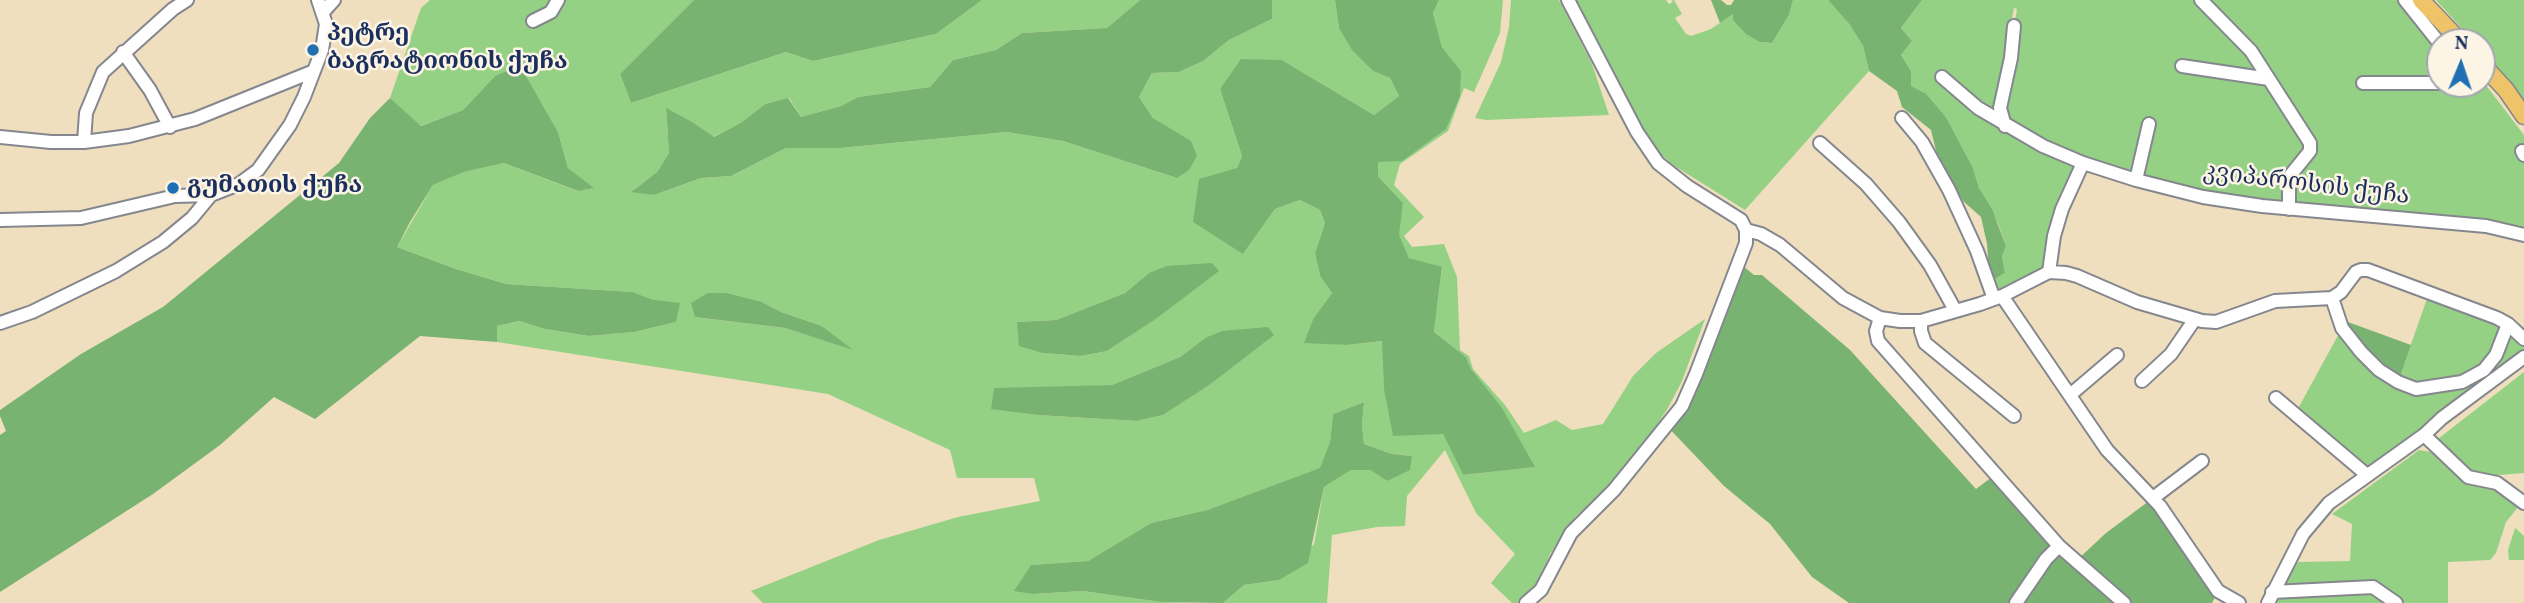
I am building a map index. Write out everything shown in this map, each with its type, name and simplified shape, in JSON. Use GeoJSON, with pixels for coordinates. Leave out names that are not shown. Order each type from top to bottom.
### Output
{"type":"FeatureCollection","features":[{"type":"Feature","properties":{"kind":"main road"},"geometry":{"type":"LineString","coordinates":[[2421,0],[2448,28]]}},
{"type":"Feature","properties":{"kind":"main road"},"geometry":{"type":"LineString","coordinates":[[2496,79],[2524,116]]}},
{"type":"Feature","properties":{"kind":"street"},"geometry":{"type":"LineString","coordinates":[[84,142],[86,113],[103,72],[173,9],[187,0]]}},
{"type":"Feature","properties":{"kind":"street"},"geometry":{"type":"LineString","coordinates":[[0,220],[81,218],[175,196],[211,194],[239,184],[258,170],[290,124],[314,71],[327,24],[321,6],[334,0]]}},
{"type":"Feature","properties":{"kind":"street"},"geometry":{"type":"LineString","coordinates":[[533,21],[551,12],[558,0]]}},
{"type":"Feature","properties":{"kind":"street"},"geometry":{"type":"LineString","coordinates":[[1526,603],[1541,590],[1571,533],[1614,489],[1682,406],[1746,243],[1746,230],[1741,220],[1687,186],[1658,163],[1637,132],[1568,0]]}},
{"type":"Feature","properties":{"kind":"street"},"geometry":{"type":"LineString","coordinates":[[2201,0],[2251,51],[2310,142],[2310,151],[2289,177],[2289,209]]}},
{"type":"Feature","properties":{"kind":"street"},"geometry":{"type":"LineString","coordinates":[[2405,0],[2427,28]]}},
{"type":"Feature","properties":{"kind":"street"},"geometry":{"type":"LineString","coordinates":[[2006,126],[2000,108],[2011,58],[2014,26]]}},
{"type":"Feature","properties":{"kind":"street"},"geometry":{"type":"LineString","coordinates":[[123,52],[150,90],[170,127]]}},
{"type":"Feature","properties":{"kind":"street"},"geometry":{"type":"LineString","coordinates":[[2182,66],[2269,79]]}},
{"type":"Feature","properties":{"kind":"street"},"geometry":{"type":"LineString","coordinates":[[0,137],[84,142],[129,136],[170,127],[314,71]]}},
{"type":"Feature","properties":{"kind":"street","name":"კვიპაროსის ქუჩა"},"geometry":{"type":"LineString","coordinates":[[1942,77],[1978,108],[2043,146],[2083,163],[2136,180],[2203,197],[2289,209],[2486,226],[2524,235]]}},
{"type":"Feature","properties":{"kind":"street"},"geometry":{"type":"LineString","coordinates":[[2363,83],[2426,83]]}},
{"type":"Feature","properties":{"kind":"street"},"geometry":{"type":"LineString","coordinates":[[1902,118],[1922,142],[1949,190],[1998,298],[2107,450],[2153,498],[2218,591],[2239,603]]}},
{"type":"Feature","properties":{"kind":"street"},"geometry":{"type":"LineString","coordinates":[[2136,180],[2149,124]]}},
{"type":"Feature","properties":{"kind":"street"},"geometry":{"type":"LineString","coordinates":[[1820,143],[1866,184],[1899,222],[1930,265],[1955,310]]}},
{"type":"Feature","properties":{"kind":"street"},"geometry":{"type":"LineString","coordinates":[[2049,272],[2054,236],[2062,209],[2083,163]]}},
{"type":"Feature","properties":{"kind":"street"},"geometry":{"type":"LineString","coordinates":[[0,323],[32,312],[116,271],[163,242],[192,218],[211,194]]}},
{"type":"Feature","properties":{"kind":"street"},"geometry":{"type":"LineString","coordinates":[[1746,230],[1780,245],[1843,298],[1880,318],[1921,321],[1998,298],[2049,272],[2066,272],[2137,302],[2195,319],[2216,322],[2275,301],[2332,298],[2341,292],[2356,272],[2368,270],[2508,324],[2524,339]]}},
{"type":"Feature","properties":{"kind":"street"},"geometry":{"type":"LineString","coordinates":[[2332,298],[2342,328],[2361,352],[2379,370],[2416,389],[2462,382],[2484,370],[2496,355],[2508,324]]}},
{"type":"Feature","properties":{"kind":"street"},"geometry":{"type":"LineString","coordinates":[[1880,318],[1878,341],[2059,546],[2124,603]]}},
{"type":"Feature","properties":{"kind":"street"},"geometry":{"type":"LineString","coordinates":[[2142,381],[2171,354],[2195,319]]}},
{"type":"Feature","properties":{"kind":"street"},"geometry":{"type":"LineString","coordinates":[[1921,321],[1925,343],[2014,416]]}},
{"type":"Feature","properties":{"kind":"street"},"geometry":{"type":"LineString","coordinates":[[2070,395],[2117,355]]}},
{"type":"Feature","properties":{"kind":"street"},"geometry":{"type":"LineString","coordinates":[[2270,597],[2303,534],[2318,514],[2337,496],[2424,435],[2442,418],[2524,356]]}},
{"type":"Feature","properties":{"kind":"street"},"geometry":{"type":"LineString","coordinates":[[2276,397],[2367,475]]}},
{"type":"Feature","properties":{"kind":"street"},"geometry":{"type":"LineString","coordinates":[[2424,435],[2468,477],[2497,483],[2524,503]]}},
{"type":"Feature","properties":{"kind":"street"},"geometry":{"type":"LineString","coordinates":[[2153,498],[2202,461]]}},
{"type":"Feature","properties":{"kind":"street"},"geometry":{"type":"LineString","coordinates":[[2016,603],[2046,559],[2059,546]]}},
{"type":"Feature","properties":{"kind":"street"},"geometry":{"type":"LineString","coordinates":[[2270,597],[2372,587],[2396,603]]}},
{"type":"Feature","properties":{"kind":"green space"},"geometry":{"type":"Polygon","coordinates":[[[430,0],[694,0],[620,74],[631,103],[786,52],[813,61],[936,34],[982,0],[1140,0],[1107,28],[1022,33],[996,50],[953,60],[930,87],[858,97],[841,106],[801,117],[789,98],[765,104],[742,122],[713,137],[694,123],[666,109],[669,153],[657,172],[632,191],[654,195],[701,178],[731,176],[786,148],[840,148],[1007,132],[1063,141],[1177,178],[1168,128],[1153,118],[1139,97],[1152,73],[1179,72],[1203,61],[1229,40],[1272,19],[1272,0],[1335,0],[1339,28],[1373,71],[1390,78],[1399,96],[1374,115],[1282,60],[1220,89],[1242,156],[1237,168],[1243,254],[1275,209],[1300,200],[1320,210],[1325,223],[1315,253],[1320,276],[1332,293],[1313,319],[1305,342],[1347,345],[1383,341],[1384,389],[1443,434],[1463,475],[1534,467],[1471,369],[1466,357],[1434,332],[1442,268],[1409,258],[1398,235],[1403,203],[1378,176],[1378,162],[1461,71],[1442,47],[1433,13],[1439,0],[1503,0],[1500,33],[1474,92],[1464,88],[1448,131],[1400,164],[1394,185],[1424,217],[1404,236],[1412,247],[1444,244],[1457,277],[1460,350],[1469,356],[1473,369],[1505,405],[1524,433],[1556,420],[1572,430],[1603,424],[1633,376],[1656,353],[1705,319],[1682,381],[1637,455],[1599,496],[1576,516],[1550,554],[1539,581],[1517,603],[1512,603],[1491,583],[1515,554],[1476,513],[1445,450],[1407,496],[1405,526],[1377,527],[1332,535],[1327,603],[1223,603],[1244,585],[1279,580],[1314,544],[1324,487],[1351,470],[1370,470],[1387,481],[1412,456],[1392,454],[1364,444],[1364,402],[1333,414],[1330,442],[1321,468],[1207,510],[1151,523],[1088,561],[1032,565],[1015,590],[1033,594],[1083,591],[1161,602],[1195,603],[763,603],[751,591],[879,540],[958,517],[1040,501],[1034,478],[957,478],[950,450],[828,394],[497,342],[497,326],[519,321],[545,329],[589,336],[634,332],[676,322],[654,300],[631,292],[506,284],[397,247],[433,185],[464,172],[504,163],[577,191],[593,188],[568,168],[558,132],[520,65],[495,76],[463,110],[420,126],[390,98],[421,8],[430,0]],[[1149,273],[1125,293],[1056,320],[1017,322],[1043,353],[1081,356],[1107,351],[1172,305],[1149,273]],[[762,302],[695,317],[785,328],[851,349],[822,326],[781,312],[762,302]],[[1205,338],[1180,357],[1112,385],[1073,387],[991,408],[1037,415],[1137,421],[1163,415],[1228,370],[1205,338]]]}},
{"type":"Feature","properties":{"kind":"green space"},"geometry":{"type":"Polygon","coordinates":[[[694,0],[982,0],[936,34],[813,61],[786,52],[631,103],[620,74],[694,0]]]}},
{"type":"Feature","properties":{"kind":"green space"},"geometry":{"type":"Polygon","coordinates":[[[1140,0],[1272,0],[1272,19],[1229,40],[1203,61],[1179,72],[1152,73],[1139,97],[1153,118],[1191,141],[1197,156],[1189,170],[1177,178],[1063,141],[1007,132],[840,148],[786,148],[731,176],[701,178],[654,195],[631,192],[657,172],[669,153],[666,108],[714,137],[742,122],[765,104],[788,98],[801,117],[841,106],[858,97],[930,87],[953,60],[996,50],[1022,33],[1107,28],[1140,0]]]}},
{"type":"Feature","properties":{"kind":"green space"},"geometry":{"type":"Polygon","coordinates":[[[1335,0],[1439,0],[1433,13],[1442,47],[1461,71],[1460,96],[1446,129],[1402,161],[1378,162],[1378,176],[1403,203],[1399,235],[1409,258],[1442,267],[1434,332],[1466,357],[1471,369],[1502,408],[1535,467],[1463,475],[1443,434],[1393,436],[1384,389],[1382,341],[1347,345],[1304,343],[1313,319],[1332,293],[1320,276],[1315,253],[1325,223],[1320,210],[1300,200],[1275,209],[1243,254],[1193,222],[1199,179],[1237,168],[1242,156],[1220,89],[1241,59],[1282,60],[1374,115],[1399,96],[1390,78],[1373,71],[1352,50],[1339,28],[1335,0]]]}},
{"type":"Feature","properties":{"kind":"green space"},"geometry":{"type":"Polygon","coordinates":[[[1511,0],[1559,0],[1592,64],[1609,115],[1486,120],[1475,118],[1501,62],[1509,27],[1511,0]]]}},
{"type":"Feature","properties":{"kind":"green space"},"geometry":{"type":"Polygon","coordinates":[[[1574,0],[1666,0],[1669,4],[1674,0],[1682,14],[1675,18],[1686,34],[1691,36],[1711,29],[1733,14],[1760,42],[1772,43],[1789,15],[1793,0],[1828,0],[1850,25],[1863,46],[1869,71],[1745,210],[1673,165],[1657,151],[1638,124],[1574,0]]]}},
{"type":"Feature","properties":{"kind":"green space"},"geometry":{"type":"Polygon","coordinates":[[[1711,0],[1721,0],[1731,5],[1734,0],[1793,0],[1789,15],[1772,43],[1760,42],[1746,34],[1733,20],[1733,14],[1720,23],[1711,0]]]}},
{"type":"Feature","properties":{"kind":"green space"},"geometry":{"type":"Polygon","coordinates":[[[1828,0],[1922,0],[1901,28],[1912,41],[1901,55],[1911,71],[1911,86],[1926,94],[1946,117],[1973,168],[1979,188],[1992,209],[2006,246],[2002,257],[2005,273],[1993,280],[1989,272],[1981,217],[1963,201],[1937,155],[1931,130],[1902,107],[1897,91],[1869,71],[1863,46],[1850,25],[1828,0]]]}},
{"type":"Feature","properties":{"kind":"green space"},"geometry":{"type":"Polygon","coordinates":[[[1922,0],[2414,0],[2439,28],[2426,28],[2426,98],[2496,98],[2524,135],[2524,235],[2262,206],[2083,163],[2062,209],[2049,272],[2002,296],[1993,280],[2005,273],[2002,257],[2006,246],[1998,223],[1946,117],[1926,95],[1911,86],[1911,71],[1901,55],[1912,41],[1901,28],[1922,0]],[[2014,8],[1996,106],[2000,108],[2017,9],[2014,8]]]}},
{"type":"Feature","properties":{"kind":"green space"},"geometry":{"type":"Polygon","coordinates":[[[2436,0],[2524,0],[2524,103],[2496,68],[2496,28],[2461,28],[2436,0]]]}},
{"type":"Feature","properties":{"kind":"green space"},"geometry":{"type":"Polygon","coordinates":[[[520,65],[558,132],[568,168],[594,188],[578,191],[504,163],[464,172],[433,185],[397,247],[506,284],[632,292],[654,300],[680,303],[676,322],[634,332],[589,336],[545,329],[519,321],[497,326],[497,342],[420,336],[315,419],[274,397],[220,445],[153,494],[0,592],[0,435],[6,431],[0,410],[81,354],[163,307],[339,163],[370,118],[390,98],[421,126],[463,110],[495,76],[520,65]]]}},
{"type":"Feature","properties":{"kind":"green space"},"geometry":{"type":"Polygon","coordinates":[[[1738,262],[1754,275],[1762,275],[1850,350],[1976,489],[1996,474],[2076,561],[2106,533],[2153,498],[2218,591],[2212,603],[1849,603],[1812,577],[1770,524],[1724,486],[1666,425],[1682,406],[1738,262]]]}},
{"type":"Feature","properties":{"kind":"green space"},"geometry":{"type":"Polygon","coordinates":[[[1212,263],[1219,271],[1153,321],[1107,351],[1081,356],[1043,353],[1019,346],[1017,322],[1056,320],[1125,293],[1149,273],[1167,266],[1212,263]]]}},
{"type":"Feature","properties":{"kind":"green space"},"geometry":{"type":"Polygon","coordinates":[[[708,293],[726,293],[762,302],[781,312],[822,326],[853,350],[785,328],[695,317],[691,303],[708,293]]]}},
{"type":"Feature","properties":{"kind":"green space"},"geometry":{"type":"Polygon","coordinates":[[[2429,293],[2497,318],[2524,339],[2524,357],[2367,475],[2295,414],[2342,328],[2398,381],[2429,293]]]}},
{"type":"Feature","properties":{"kind":"green space"},"geometry":{"type":"Polygon","coordinates":[[[2337,318],[2411,345],[2398,382],[2337,318]]]}},
{"type":"Feature","properties":{"kind":"green space"},"geometry":{"type":"Polygon","coordinates":[[[1268,327],[1274,335],[1208,386],[1163,415],[1137,421],[1037,415],[991,409],[994,388],[1112,385],[1180,357],[1205,338],[1222,331],[1268,327]]]}},
{"type":"Feature","properties":{"kind":"green space"},"geometry":{"type":"Polygon","coordinates":[[[2524,372],[2524,473],[2476,477],[2434,442],[2524,372]]]}},
{"type":"Feature","properties":{"kind":"green space"},"geometry":{"type":"Polygon","coordinates":[[[1364,402],[1364,444],[1392,454],[1412,456],[1410,470],[1387,481],[1370,470],[1351,470],[1324,487],[1308,563],[1279,580],[1244,585],[1223,603],[1161,602],[1083,591],[1033,594],[1014,591],[1031,565],[1088,561],[1151,523],[1207,510],[1320,468],[1330,442],[1333,414],[1364,402]]]}},
{"type":"Feature","properties":{"kind":"green space"},"geometry":{"type":"Polygon","coordinates":[[[2419,450],[2431,452],[2465,479],[2495,485],[2519,506],[2506,522],[2496,553],[2490,560],[2448,562],[2448,603],[2277,603],[2298,562],[2350,561],[2352,524],[2332,514],[2419,450]]]}},
{"type":"Feature","properties":{"kind":"green space"},"geometry":{"type":"Polygon","coordinates":[[[2515,528],[2524,536],[2524,560],[2509,560],[2508,550],[2515,528]]]}},
{"type":"Feature","properties":{"kind":"place","name":"პეტრე ბაგრატიონის ქუჩა"},"geometry":{"type":"Point","coordinates":[313,50]}},
{"type":"Feature","properties":{"kind":"place","name":"გუმათის ქუჩა"},"geometry":{"type":"Point","coordinates":[173,188]}}]}
